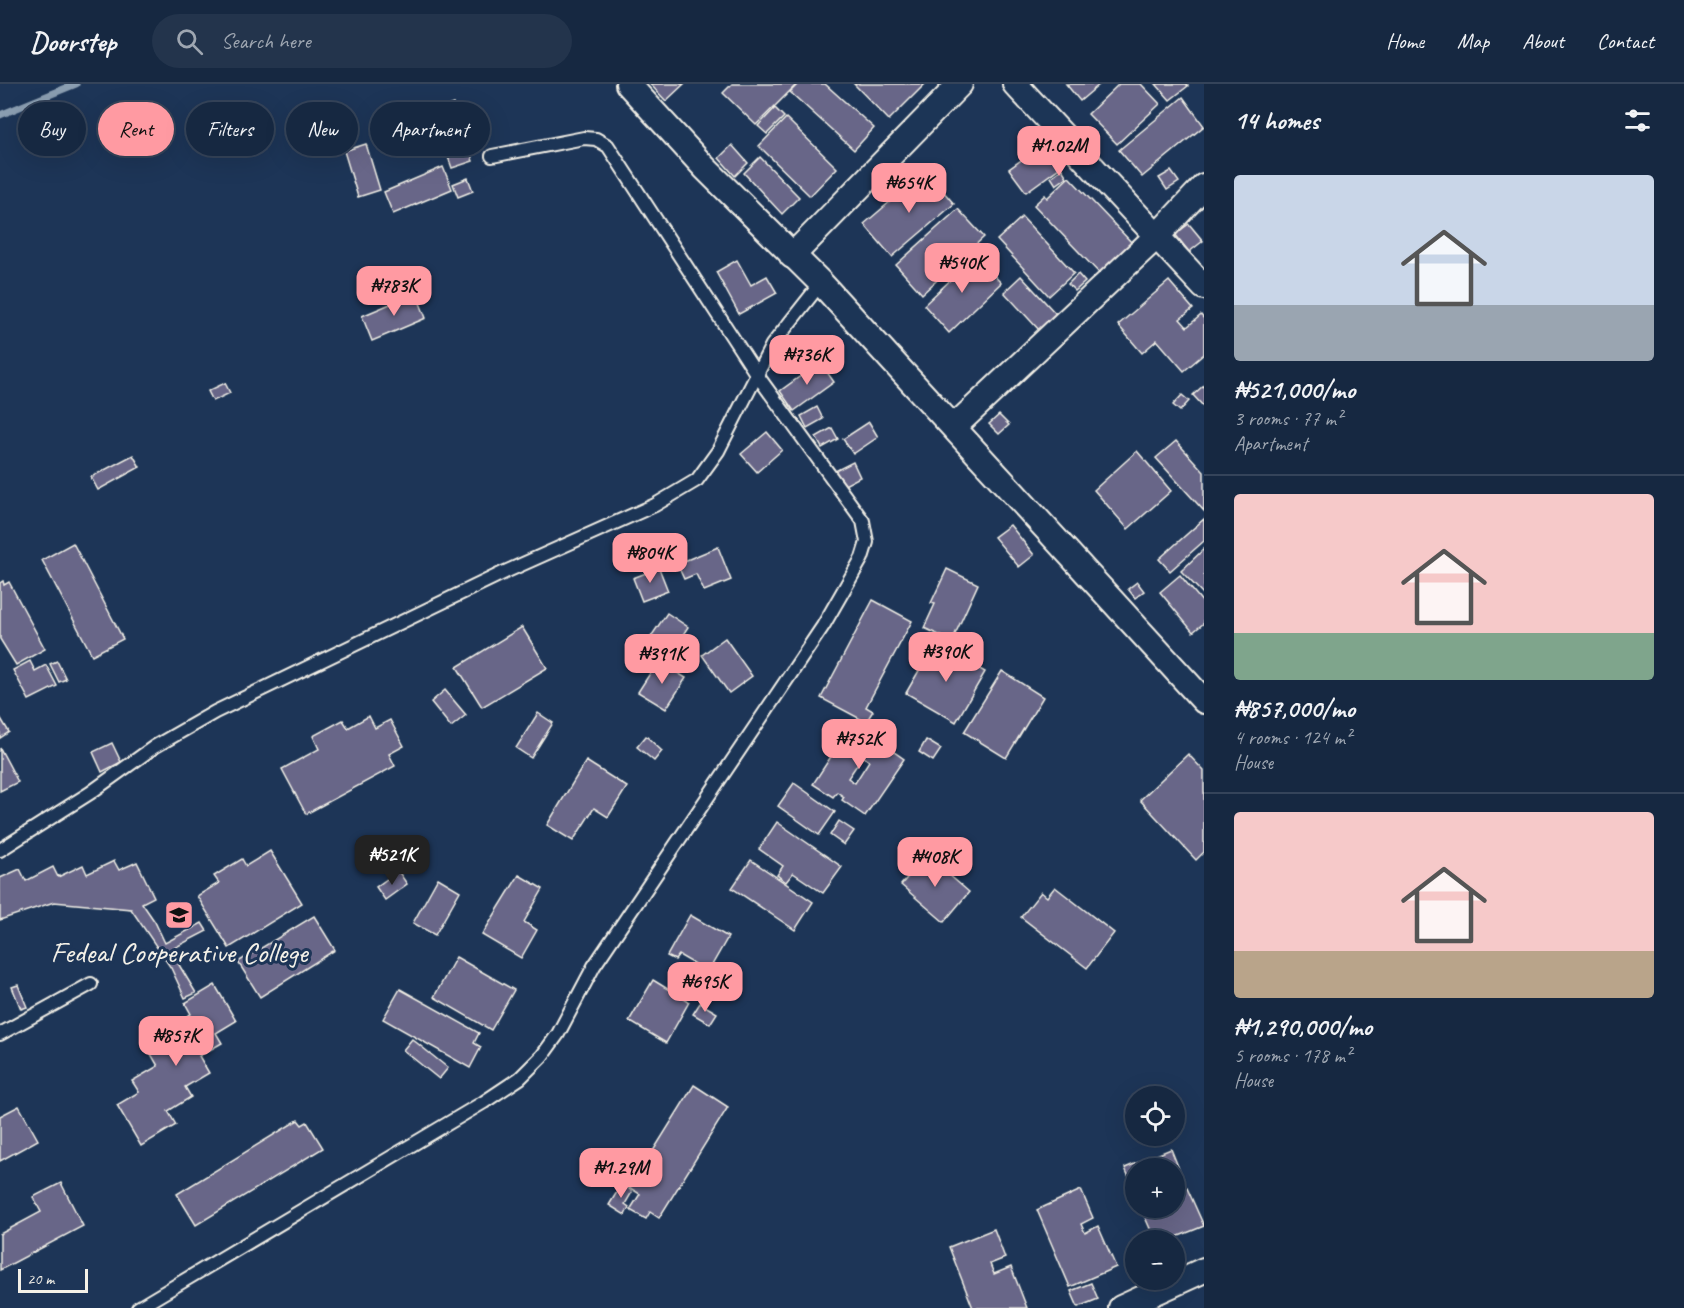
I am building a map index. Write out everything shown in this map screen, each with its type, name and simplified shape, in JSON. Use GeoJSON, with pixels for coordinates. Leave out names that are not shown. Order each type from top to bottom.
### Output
{"type":"FeatureCollection","features":[{"type":"Feature","properties":{"kind":"street"},"geometry":{"type":"LineString","coordinates":[[628,84],[705,168],[821,283],[1204,701]]}},
{"type":"Feature","properties":{"kind":"street"},"geometry":{"type":"LineString","coordinates":[[792,256],[960,84]]}},
{"type":"Feature","properties":{"kind":"street"},"geometry":{"type":"LineString","coordinates":[[1015,84],[1204,287]]}},
{"type":"Feature","properties":{"kind":"street"},"geometry":{"type":"LineString","coordinates":[[954,427],[1157,236],[1204,186]]}},
{"type":"Feature","properties":{"kind":"street"},"geometry":{"type":"LineString","coordinates":[[1125,1307],[1204,1270]]}},
{"type":"Feature","properties":{"kind":"lane"},"geometry":{"type":"LineString","coordinates":[[138,1308],[484,1102],[520,1078],[542,1056],[558,1034],[594,966],[823,626],[862,558],[867,542],[863,521],[757,375],[608,146],[596,139],[584,138],[492,156]]}},
{"type":"Feature","properties":{"kind":"lane"},"geometry":{"type":"LineString","coordinates":[[0,850],[90,793],[154,747],[215,712],[505,572],[655,506],[697,480],[718,451],[772,345],[821,283]]}},
{"type":"Feature","properties":{"kind":"lane"},"geometry":{"type":"LineString","coordinates":[[0,1034],[91,984]]}},
{"type":"Feature","properties":{"kind":"building"},"geometry":{"type":"Polygon","coordinates":[[[650,84],[684,84],[666,101],[650,84]]]}},
{"type":"Feature","properties":{"kind":"building"},"geometry":{"type":"Polygon","coordinates":[[[732,84],[796,85],[756,125],[723,93],[732,84]]]}},
{"type":"Feature","properties":{"kind":"building"},"geometry":{"type":"Polygon","coordinates":[[[798,84],[825,84],[874,128],[854,150],[790,92],[798,84]]]}},
{"type":"Feature","properties":{"kind":"building"},"geometry":{"type":"Polygon","coordinates":[[[854,84],[925,84],[889,120],[854,84]]]}},
{"type":"Feature","properties":{"kind":"building"},"geometry":{"type":"Polygon","coordinates":[[[1066,84],[1100,84],[1080,101],[1066,84]]]}},
{"type":"Feature","properties":{"kind":"building"},"geometry":{"type":"Polygon","coordinates":[[[1119,84],[1141,84],[1160,104],[1117,144],[1088,114],[1119,84]]]}},
{"type":"Feature","properties":{"kind":"building"},"geometry":{"type":"Polygon","coordinates":[[[1156,84],[1186,84],[1188,86],[1170,100],[1156,84]]]}},
{"type":"Feature","properties":{"kind":"building"},"geometry":{"type":"Polygon","coordinates":[[[1183,97],[1204,126],[1142,177],[1119,150],[1183,97]]]}},
{"type":"Feature","properties":{"kind":"building"},"geometry":{"type":"Polygon","coordinates":[[[775,108],[784,117],[767,134],[758,126],[775,108]]]}},
{"type":"Feature","properties":{"kind":"building"},"geometry":{"type":"Polygon","coordinates":[[[786,118],[837,168],[810,196],[759,146],[786,118]]]}},
{"type":"Feature","properties":{"kind":"building"},"geometry":{"type":"Polygon","coordinates":[[[366,144],[380,190],[358,197],[346,156],[358,156],[358,147],[366,144]]]}},
{"type":"Feature","properties":{"kind":"building"},"geometry":{"type":"Polygon","coordinates":[[[732,145],[748,163],[735,176],[719,158],[732,145]]]}},
{"type":"Feature","properties":{"kind":"building"},"geometry":{"type":"Polygon","coordinates":[[[1042,145],[1059,168],[1026,192],[1009,169],[1042,145]]]}},
{"type":"Feature","properties":{"kind":"building"},"geometry":{"type":"Polygon","coordinates":[[[448,156],[471,156],[473,161],[452,168],[448,156]]]}},
{"type":"Feature","properties":{"kind":"building"},"geometry":{"type":"Polygon","coordinates":[[[760,157],[799,197],[782,214],[744,173],[760,157]]]}},
{"type":"Feature","properties":{"kind":"building"},"geometry":{"type":"Polygon","coordinates":[[[443,167],[452,189],[393,214],[384,192],[443,167]]]}},
{"type":"Feature","properties":{"kind":"building"},"geometry":{"type":"Polygon","coordinates":[[[1062,169],[1067,177],[1056,185],[1051,177],[1062,169]]]}},
{"type":"Feature","properties":{"kind":"building"},"geometry":{"type":"Polygon","coordinates":[[[926,171],[954,204],[892,257],[864,224],[926,171]]]}},
{"type":"Feature","properties":{"kind":"building"},"geometry":{"type":"Polygon","coordinates":[[[1171,171],[1179,182],[1167,190],[1159,178],[1171,171]]]}},
{"type":"Feature","properties":{"kind":"building"},"geometry":{"type":"Polygon","coordinates":[[[1069,177],[1133,244],[1101,275],[1034,205],[1045,195],[1047,198],[1069,177]]]}},
{"type":"Feature","properties":{"kind":"building"},"geometry":{"type":"Polygon","coordinates":[[[468,178],[473,191],[458,197],[453,184],[468,178]]]}},
{"type":"Feature","properties":{"kind":"building"},"geometry":{"type":"Polygon","coordinates":[[[958,209],[984,237],[922,294],[896,265],[958,209]]]}},
{"type":"Feature","properties":{"kind":"building"},"geometry":{"type":"Polygon","coordinates":[[[1022,217],[1074,273],[1049,296],[997,240],[1022,217]]]}},
{"type":"Feature","properties":{"kind":"building"},"geometry":{"type":"Polygon","coordinates":[[[1189,224],[1203,241],[1189,252],[1175,234],[1189,224]]]}},
{"type":"Feature","properties":{"kind":"building"},"geometry":{"type":"Polygon","coordinates":[[[976,256],[1001,283],[949,333],[924,305],[976,256]]]}},
{"type":"Feature","properties":{"kind":"building"},"geometry":{"type":"Polygon","coordinates":[[[737,260],[751,285],[767,276],[777,293],[739,314],[716,272],[737,260]]]}},
{"type":"Feature","properties":{"kind":"building"},"geometry":{"type":"Polygon","coordinates":[[[1078,274],[1085,282],[1075,291],[1068,284],[1078,274]]]}},
{"type":"Feature","properties":{"kind":"building"},"geometry":{"type":"Polygon","coordinates":[[[1021,276],[1057,315],[1040,331],[1004,292],[1021,276]]]}},
{"type":"Feature","properties":{"kind":"building"},"geometry":{"type":"Polygon","coordinates":[[[1169,281],[1193,309],[1180,319],[1187,327],[1201,315],[1204,319],[1204,354],[1184,371],[1157,340],[1142,353],[1118,325],[1169,281]]]}},
{"type":"Feature","properties":{"kind":"building"},"geometry":{"type":"Polygon","coordinates":[[[416,293],[426,318],[372,341],[362,316],[416,293]]]}},
{"type":"Feature","properties":{"kind":"building"},"geometry":{"type":"Polygon","coordinates":[[[810,353],[816,363],[800,373],[794,363],[810,353]]]}},
{"type":"Feature","properties":{"kind":"building"},"geometry":{"type":"Polygon","coordinates":[[[820,362],[834,382],[794,411],[780,391],[820,362]]]}},
{"type":"Feature","properties":{"kind":"building"},"geometry":{"type":"Polygon","coordinates":[[[225,383],[230,393],[213,401],[208,391],[225,383]]]}},
{"type":"Feature","properties":{"kind":"building"},"geometry":{"type":"Polygon","coordinates":[[[1204,385],[1204,407],[1193,395],[1204,385]]]}},
{"type":"Feature","properties":{"kind":"building"},"geometry":{"type":"Polygon","coordinates":[[[1182,395],[1189,401],[1180,411],[1173,405],[1182,395]]]}},
{"type":"Feature","properties":{"kind":"building"},"geometry":{"type":"Polygon","coordinates":[[[817,407],[823,419],[807,428],[801,416],[817,407]]]}},
{"type":"Feature","properties":{"kind":"building"},"geometry":{"type":"Polygon","coordinates":[[[999,415],[1009,425],[999,434],[989,424],[999,415]]]}},
{"type":"Feature","properties":{"kind":"building"},"geometry":{"type":"Polygon","coordinates":[[[869,422],[878,437],[853,454],[843,439],[869,422]]]}},
{"type":"Feature","properties":{"kind":"building"},"geometry":{"type":"Polygon","coordinates":[[[832,428],[838,439],[822,448],[816,437],[832,428]]]}},
{"type":"Feature","properties":{"kind":"building"},"geometry":{"type":"Polygon","coordinates":[[[767,432],[782,450],[757,472],[741,454],[767,432]]]}},
{"type":"Feature","properties":{"kind":"building"},"geometry":{"type":"Polygon","coordinates":[[[1176,441],[1204,472],[1204,511],[1156,458],[1176,441]]]}},
{"type":"Feature","properties":{"kind":"building"},"geometry":{"type":"Polygon","coordinates":[[[1137,451],[1171,491],[1128,529],[1094,490],[1137,451]]]}},
{"type":"Feature","properties":{"kind":"building"},"geometry":{"type":"Polygon","coordinates":[[[133,455],[140,467],[98,490],[91,477],[133,455]]]}},
{"type":"Feature","properties":{"kind":"building"},"geometry":{"type":"Polygon","coordinates":[[[853,462],[860,477],[843,486],[835,471],[853,462]]]}},
{"type":"Feature","properties":{"kind":"building"},"geometry":{"type":"Polygon","coordinates":[[[1204,519],[1204,541],[1170,571],[1159,559],[1204,519]]]}},
{"type":"Feature","properties":{"kind":"building"},"geometry":{"type":"Polygon","coordinates":[[[1010,525],[1034,555],[1019,567],[994,537],[1010,525]]]}},
{"type":"Feature","properties":{"kind":"building"},"geometry":{"type":"Polygon","coordinates":[[[73,543],[123,639],[92,655],[42,560],[73,543]]]}},
{"type":"Feature","properties":{"kind":"building"},"geometry":{"type":"Polygon","coordinates":[[[718,547],[731,580],[704,591],[696,574],[684,579],[677,564],[718,547]]]}},
{"type":"Feature","properties":{"kind":"building"},"geometry":{"type":"Polygon","coordinates":[[[1204,549],[1204,595],[1181,571],[1204,549]]]}},
{"type":"Feature","properties":{"kind":"building"},"geometry":{"type":"Polygon","coordinates":[[[659,568],[668,591],[642,601],[633,578],[659,568]]]}},
{"type":"Feature","properties":{"kind":"building"},"geometry":{"type":"Polygon","coordinates":[[[947,569],[978,584],[952,641],[924,628],[935,604],[931,603],[947,569]]]}},
{"type":"Feature","properties":{"kind":"building"},"geometry":{"type":"Polygon","coordinates":[[[1180,575],[1204,604],[1204,623],[1193,632],[1160,592],[1180,575]]]}},
{"type":"Feature","properties":{"kind":"building"},"geometry":{"type":"Polygon","coordinates":[[[3,581],[4,585],[9,582],[45,649],[16,665],[0,639],[0,583],[3,581]]]}},
{"type":"Feature","properties":{"kind":"building"},"geometry":{"type":"Polygon","coordinates":[[[1137,582],[1144,591],[1135,598],[1128,589],[1137,582]]]}},
{"type":"Feature","properties":{"kind":"building"},"geometry":{"type":"Polygon","coordinates":[[[873,600],[912,621],[866,707],[873,711],[866,722],[821,698],[873,600]]]}},
{"type":"Feature","properties":{"kind":"building"},"geometry":{"type":"Polygon","coordinates":[[[667,613],[688,627],[669,656],[648,641],[667,613]]]}},
{"type":"Feature","properties":{"kind":"building"},"geometry":{"type":"Polygon","coordinates":[[[522,627],[547,668],[482,707],[457,667],[522,627]]]}},
{"type":"Feature","properties":{"kind":"building"},"geometry":{"type":"Polygon","coordinates":[[[725,638],[752,676],[729,693],[702,655],[725,638]]]}},
{"type":"Feature","properties":{"kind":"building"},"geometry":{"type":"Polygon","coordinates":[[[935,643],[985,672],[956,722],[906,693],[935,643]]]}},
{"type":"Feature","properties":{"kind":"building"},"geometry":{"type":"Polygon","coordinates":[[[30,661],[35,671],[46,665],[57,686],[29,700],[13,670],[30,661]]]}},
{"type":"Feature","properties":{"kind":"building"},"geometry":{"type":"Polygon","coordinates":[[[57,661],[66,679],[59,682],[50,664],[57,661]]]}},
{"type":"Feature","properties":{"kind":"building"},"geometry":{"type":"Polygon","coordinates":[[[658,661],[686,678],[666,709],[638,692],[658,661]]]}},
{"type":"Feature","properties":{"kind":"building"},"geometry":{"type":"Polygon","coordinates":[[[1002,671],[1043,697],[1006,758],[964,732],[1002,671]]]}},
{"type":"Feature","properties":{"kind":"building"},"geometry":{"type":"Polygon","coordinates":[[[445,690],[466,715],[451,727],[431,702],[445,690]]]}},
{"type":"Feature","properties":{"kind":"building"},"geometry":{"type":"Polygon","coordinates":[[[538,713],[553,723],[531,758],[516,748],[538,713]]]}},
{"type":"Feature","properties":{"kind":"building"},"geometry":{"type":"Polygon","coordinates":[[[369,716],[375,728],[390,720],[404,746],[389,754],[395,766],[306,814],[282,769],[319,749],[313,736],[343,720],[348,728],[369,716]]]}},
{"type":"Feature","properties":{"kind":"building"},"geometry":{"type":"Polygon","coordinates":[[[0,717],[9,732],[0,738],[0,717]]]}},
{"type":"Feature","properties":{"kind":"building"},"geometry":{"type":"Polygon","coordinates":[[[853,723],[874,737],[870,742],[877,747],[880,742],[904,759],[865,816],[842,800],[844,797],[837,792],[833,797],[813,784],[853,723]],[[863,756],[848,778],[855,783],[869,761],[863,756]]]}},
{"type":"Feature","properties":{"kind":"building"},"geometry":{"type":"Polygon","coordinates":[[[646,736],[662,751],[654,761],[637,747],[646,736]]]}},
{"type":"Feature","properties":{"kind":"building"},"geometry":{"type":"Polygon","coordinates":[[[926,740],[941,749],[933,761],[919,752],[926,740]]]}},
{"type":"Feature","properties":{"kind":"building"},"geometry":{"type":"Polygon","coordinates":[[[112,743],[121,762],[102,772],[93,752],[112,743]]]}},
{"type":"Feature","properties":{"kind":"building"},"geometry":{"type":"Polygon","coordinates":[[[0,748],[18,782],[0,791],[0,748]]]}},
{"type":"Feature","properties":{"kind":"building"},"geometry":{"type":"Polygon","coordinates":[[[1188,754],[1204,771],[1204,852],[1196,860],[1140,800],[1188,754]]]}},
{"type":"Feature","properties":{"kind":"building"},"geometry":{"type":"Polygon","coordinates":[[[586,761],[627,787],[608,817],[594,808],[573,841],[547,825],[586,761]]]}},
{"type":"Feature","properties":{"kind":"building"},"geometry":{"type":"Polygon","coordinates":[[[794,783],[835,812],[819,835],[778,806],[794,783]]]}},
{"type":"Feature","properties":{"kind":"building"},"geometry":{"type":"Polygon","coordinates":[[[839,821],[854,831],[844,845],[830,835],[839,821]]]}},
{"type":"Feature","properties":{"kind":"building"},"geometry":{"type":"Polygon","coordinates":[[[777,822],[842,867],[823,893],[793,873],[786,882],[777,875],[783,866],[759,849],[777,822]]]}},
{"type":"Feature","properties":{"kind":"building"},"geometry":{"type":"Polygon","coordinates":[[[270,851],[302,903],[229,948],[197,896],[219,883],[214,876],[242,859],[246,866],[270,851]]]}},
{"type":"Feature","properties":{"kind":"building"},"geometry":{"type":"Polygon","coordinates":[[[926,855],[969,892],[944,922],[901,885],[926,855]]]}},
{"type":"Feature","properties":{"kind":"building"},"geometry":{"type":"Polygon","coordinates":[[[751,860],[813,902],[795,930],[732,888],[751,860]]]}},
{"type":"Feature","properties":{"kind":"building"},"geometry":{"type":"Polygon","coordinates":[[[114,861],[119,870],[137,862],[154,897],[142,903],[165,943],[202,923],[207,931],[170,950],[196,993],[185,998],[171,968],[131,909],[54,902],[0,920],[0,878],[20,869],[26,881],[53,867],[58,877],[83,865],[87,874],[114,861]]]}},
{"type":"Feature","properties":{"kind":"building"},"geometry":{"type":"Polygon","coordinates":[[[398,871],[407,884],[385,900],[376,887],[398,871]]]}},
{"type":"Feature","properties":{"kind":"building"},"geometry":{"type":"Polygon","coordinates":[[[519,875],[543,889],[524,922],[537,930],[521,958],[482,935],[519,875]]]}},
{"type":"Feature","properties":{"kind":"building"},"geometry":{"type":"Polygon","coordinates":[[[438,878],[460,891],[435,935],[413,923],[438,878]]]}},
{"type":"Feature","properties":{"kind":"building"},"geometry":{"type":"Polygon","coordinates":[[[1055,887],[1114,933],[1087,968],[1021,917],[1041,892],[1047,897],[1055,887]]]}},
{"type":"Feature","properties":{"kind":"building"},"geometry":{"type":"Polygon","coordinates":[[[690,915],[728,937],[708,972],[679,955],[675,960],[667,956],[690,915]]]}},
{"type":"Feature","properties":{"kind":"building"},"geometry":{"type":"Polygon","coordinates":[[[314,916],[335,950],[260,997],[238,962],[314,916]]]}},
{"type":"Feature","properties":{"kind":"building"},"geometry":{"type":"Polygon","coordinates":[[[456,957],[514,990],[491,1030],[434,997],[456,957]]]}},
{"type":"Feature","properties":{"kind":"building"},"geometry":{"type":"Polygon","coordinates":[[[653,980],[689,1002],[666,1043],[629,1021],[653,980]]]}},
{"type":"Feature","properties":{"kind":"building"},"geometry":{"type":"Polygon","coordinates":[[[18,985],[27,1007],[21,1009],[12,987],[18,985]]]}},
{"type":"Feature","properties":{"kind":"building"},"geometry":{"type":"Polygon","coordinates":[[[215,985],[236,1021],[216,1033],[222,1043],[199,1056],[209,1073],[185,1087],[191,1097],[168,1111],[176,1125],[141,1146],[117,1105],[139,1092],[132,1081],[158,1066],[151,1054],[175,1040],[167,1028],[191,1014],[185,1003],[215,985]]]}},
{"type":"Feature","properties":{"kind":"building"},"geometry":{"type":"Polygon","coordinates":[[[400,989],[479,1033],[474,1043],[481,1047],[470,1068],[383,1019],[400,989]]]}},
{"type":"Feature","properties":{"kind":"building"},"geometry":{"type":"Polygon","coordinates":[[[700,1003],[717,1013],[710,1024],[693,1014],[700,1003]]]}},
{"type":"Feature","properties":{"kind":"building"},"geometry":{"type":"Polygon","coordinates":[[[412,1039],[448,1068],[439,1079],[403,1050],[412,1039]]]}},
{"type":"Feature","properties":{"kind":"building"},"geometry":{"type":"Polygon","coordinates":[[[694,1085],[728,1107],[659,1218],[650,1212],[646,1219],[630,1210],[640,1194],[630,1188],[694,1085]]]}},
{"type":"Feature","properties":{"kind":"building"},"geometry":{"type":"Polygon","coordinates":[[[19,1106],[38,1140],[0,1161],[0,1116],[19,1106]]]}},
{"type":"Feature","properties":{"kind":"building"},"geometry":{"type":"Polygon","coordinates":[[[298,1120],[302,1125],[307,1122],[323,1148],[196,1225],[177,1194],[298,1120]]]}},
{"type":"Feature","properties":{"kind":"building"},"geometry":{"type":"Polygon","coordinates":[[[1171,1149],[1175,1158],[1149,1158],[1171,1149]]]}},
{"type":"Feature","properties":{"kind":"building"},"geometry":{"type":"Polygon","coordinates":[[[623,1182],[632,1192],[625,1204],[629,1207],[625,1215],[609,1205],[623,1182]]]}},
{"type":"Feature","properties":{"kind":"building"},"geometry":{"type":"Polygon","coordinates":[[[61,1183],[83,1226],[0,1270],[0,1234],[41,1212],[33,1197],[61,1183]]]}},
{"type":"Feature","properties":{"kind":"building"},"geometry":{"type":"Polygon","coordinates":[[[1187,1188],[1204,1226],[1185,1234],[1185,1230],[1151,1230],[1145,1218],[1185,1218],[1185,1189],[1187,1188]]]}},
{"type":"Feature","properties":{"kind":"building"},"geometry":{"type":"Polygon","coordinates":[[[1081,1190],[1093,1218],[1081,1224],[1085,1233],[1098,1226],[1116,1267],[1070,1287],[1037,1210],[1081,1190]]]}},
{"type":"Feature","properties":{"kind":"building"},"geometry":{"type":"Polygon","coordinates":[[[994,1229],[1005,1258],[990,1264],[994,1274],[1011,1267],[1027,1308],[973,1308],[949,1247],[994,1229]]]}},
{"type":"Feature","properties":{"kind":"building"},"geometry":{"type":"Polygon","coordinates":[[[1091,1283],[1098,1299],[1078,1307],[1071,1291],[1091,1283]]]}},
{"type":"Feature","properties":{"kind":"waterway"},"geometry":{"type":"LineString","coordinates":[[0,115],[76,84]]}},
{"type":"Feature","properties":{"kind":"place","name":"Fedeal Cooperative College"},"geometry":{"type":"Point","coordinates":[179,915]}}]}
